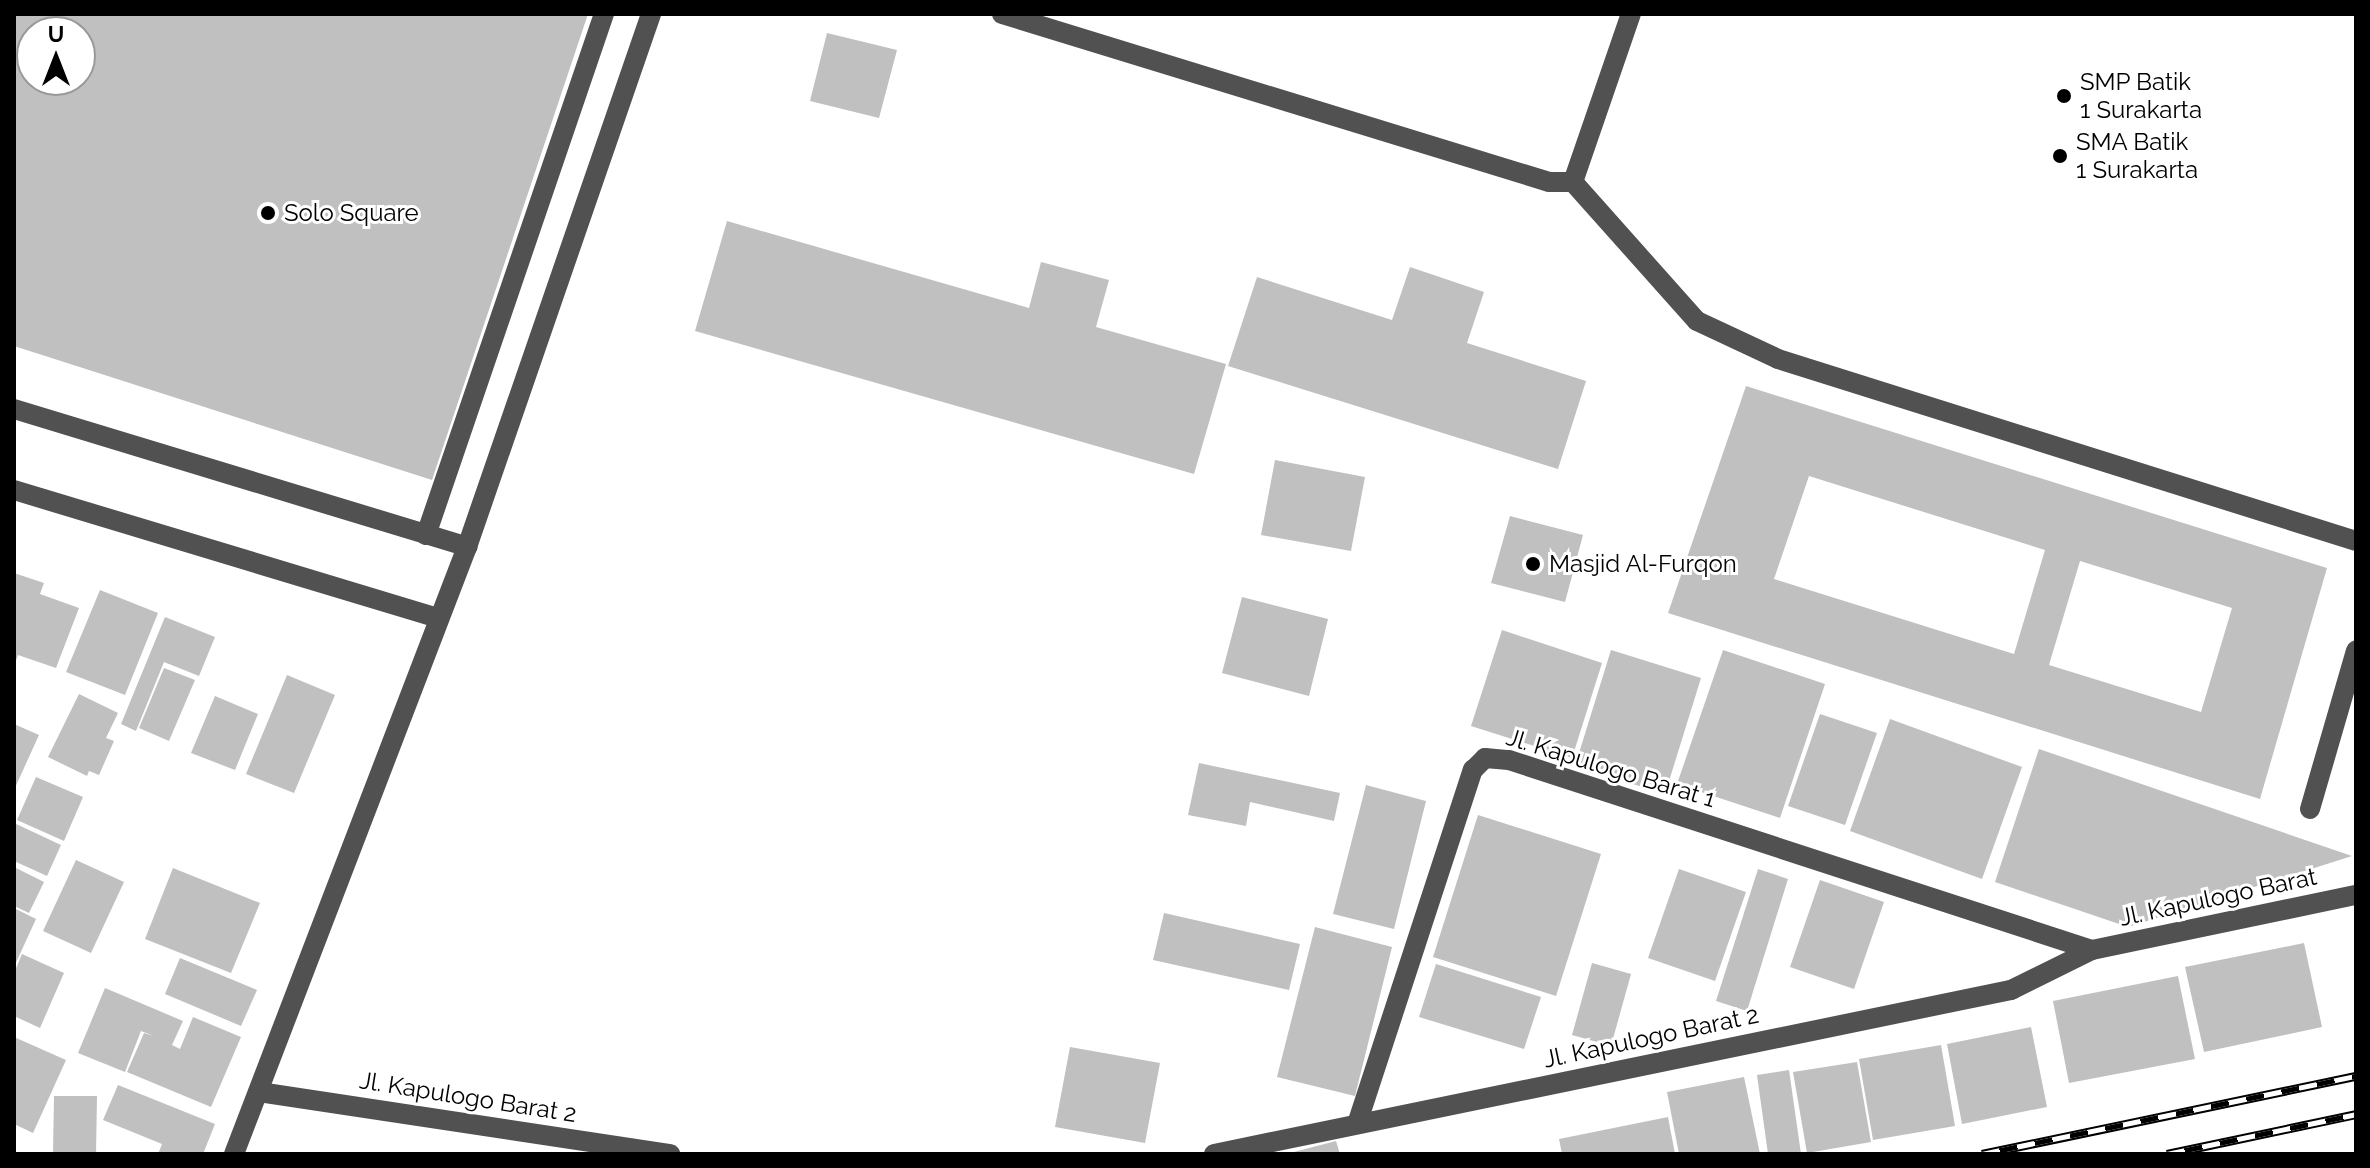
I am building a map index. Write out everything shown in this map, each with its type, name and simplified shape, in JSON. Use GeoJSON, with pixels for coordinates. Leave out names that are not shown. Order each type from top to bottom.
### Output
{"type":"FeatureCollection","features":[{"type":"Feature","properties":{"kind":"street"},"geometry":{"type":"LineString","coordinates":[[426,535],[604,14]]}},
{"type":"Feature","properties":{"kind":"street"},"geometry":{"type":"LineString","coordinates":[[234,1154],[437,618],[467,547],[651,14]]}},
{"type":"Feature","properties":{"kind":"street"},"geometry":{"type":"LineString","coordinates":[[1002,14],[1549,182],[1573,182],[1697,321],[1778,359],[2356,541]]}},
{"type":"Feature","properties":{"kind":"street"},"geometry":{"type":"LineString","coordinates":[[1573,182],[1631,14]]}},
{"type":"Feature","properties":{"kind":"street"},"geometry":{"type":"LineString","coordinates":[[14,409],[467,547]]}},
{"type":"Feature","properties":{"kind":"street"},"geometry":{"type":"LineString","coordinates":[[14,490],[437,618]]}},
{"type":"Feature","properties":{"kind":"street"},"geometry":{"type":"LineString","coordinates":[[2310,809],[2356,651]]}},
{"type":"Feature","properties":{"kind":"street","name":"Jl. Kapulogo Barat 1"},"geometry":{"type":"LineString","coordinates":[[1357,1124],[1473,770],[1485,758],[1509,760],[2092,950]]}},
{"type":"Feature","properties":{"kind":"street","name":"Jl. Kapulogo Barat"},"geometry":{"type":"LineString","coordinates":[[2092,950],[2356,895]]}},
{"type":"Feature","properties":{"kind":"street","name":"Jl. Kapulogo Barat 2"},"geometry":{"type":"LineString","coordinates":[[1214,1154],[2011,990],[2092,950]]}},
{"type":"Feature","properties":{"kind":"street","name":"Jl. Kapulogo Barat 2"},"geometry":{"type":"LineString","coordinates":[[259,1092],[670,1154]]}},
{"type":"Feature","properties":{"kind":"building","name":"Solo Square"},"geometry":{"type":"Polygon","coordinates":[[[14,14],[588,14],[432,480],[14,346],[14,14]]]}},
{"type":"Feature","properties":{"kind":"building"},"geometry":{"type":"Polygon","coordinates":[[[827,33],[897,50],[879,118],[810,101],[827,33]]]}},
{"type":"Feature","properties":{"kind":"building"},"geometry":{"type":"Polygon","coordinates":[[[727,221],[1029,308],[1041,262],[1109,280],[1096,327],[1226,364],[1194,474],[695,331],[727,221]]]}},
{"type":"Feature","properties":{"kind":"building"},"geometry":{"type":"Polygon","coordinates":[[[1410,267],[1484,292],[1467,343],[1586,381],[1558,469],[1228,366],[1257,277],[1392,320],[1410,267]]]}},
{"type":"Feature","properties":{"kind":"building"},"geometry":{"type":"Polygon","coordinates":[[[1746,386],[2327,568],[2260,799],[1668,613],[1746,386]],[[1809,476],[1774,579],[2014,654],[2045,550],[1809,476]],[[2080,561],[2049,665],[2201,712],[2232,608],[2080,561]]]}},
{"type":"Feature","properties":{"kind":"building"},"geometry":{"type":"Polygon","coordinates":[[[1275,460],[1365,477],[1351,551],[1261,535],[1275,460]]]}},
{"type":"Feature","properties":{"kind":"building"},"geometry":{"type":"Polygon","coordinates":[[[1510,516],[1583,535],[1565,602],[1491,583],[1510,516]]]}},
{"type":"Feature","properties":{"kind":"building"},"geometry":{"type":"Polygon","coordinates":[[[14,573],[44,583],[40,594],[79,608],[56,668],[18,655],[14,666],[14,573]]]}},
{"type":"Feature","properties":{"kind":"building"},"geometry":{"type":"Polygon","coordinates":[[[100,590],[158,613],[125,695],[66,672],[100,590]]]}},
{"type":"Feature","properties":{"kind":"building"},"geometry":{"type":"Polygon","coordinates":[[[1242,597],[1328,619],[1309,696],[1222,673],[1242,597]]]}},
{"type":"Feature","properties":{"kind":"building"},"geometry":{"type":"Polygon","coordinates":[[[165,617],[215,637],[199,676],[164,662],[136,731],[121,724],[165,617]]]}},
{"type":"Feature","properties":{"kind":"building"},"geometry":{"type":"Polygon","coordinates":[[[1502,630],[1602,663],[1572,758],[1471,726],[1502,630]]]}},
{"type":"Feature","properties":{"kind":"building"},"geometry":{"type":"Polygon","coordinates":[[[1611,650],[1701,678],[1665,794],[1575,766],[1611,650]]]}},
{"type":"Feature","properties":{"kind":"building"},"geometry":{"type":"Polygon","coordinates":[[[1723,650],[1825,684],[1780,818],[1677,784],[1723,650]]]}},
{"type":"Feature","properties":{"kind":"building"},"geometry":{"type":"Polygon","coordinates":[[[164,668],[195,680],[169,741],[139,728],[164,668]]]}},
{"type":"Feature","properties":{"kind":"building"},"geometry":{"type":"Polygon","coordinates":[[[287,675],[335,695],[294,793],[246,774],[287,675]]]}},
{"type":"Feature","properties":{"kind":"building"},"geometry":{"type":"Polygon","coordinates":[[[79,694],[118,713],[106,738],[114,741],[99,775],[89,771],[87,776],[48,757],[79,694]]]}},
{"type":"Feature","properties":{"kind":"building"},"geometry":{"type":"Polygon","coordinates":[[[215,696],[258,714],[235,770],[191,753],[215,696]]]}},
{"type":"Feature","properties":{"kind":"building"},"geometry":{"type":"Polygon","coordinates":[[[1820,714],[1877,733],[1845,825],[1788,806],[1820,714]]]}},
{"type":"Feature","properties":{"kind":"building"},"geometry":{"type":"Polygon","coordinates":[[[1890,719],[2022,767],[1982,879],[1850,831],[1890,719]]]}},
{"type":"Feature","properties":{"kind":"building"},"geometry":{"type":"Polygon","coordinates":[[[14,724],[39,735],[14,790],[14,724]]]}},
{"type":"Feature","properties":{"kind":"building"},"geometry":{"type":"Polygon","coordinates":[[[2039,749],[2352,856],[2128,927],[1995,882],[2039,749]]]}},
{"type":"Feature","properties":{"kind":"building"},"geometry":{"type":"Polygon","coordinates":[[[1199,763],[1340,793],[1334,821],[1250,802],[1246,826],[1188,815],[1199,763]]]}},
{"type":"Feature","properties":{"kind":"building"},"geometry":{"type":"Polygon","coordinates":[[[36,777],[83,797],[64,841],[17,820],[36,777]]]}},
{"type":"Feature","properties":{"kind":"building"},"geometry":{"type":"Polygon","coordinates":[[[1366,785],[1426,801],[1394,929],[1333,914],[1366,785]]]}},
{"type":"Feature","properties":{"kind":"building"},"geometry":{"type":"Polygon","coordinates":[[[1478,815],[1601,854],[1556,996],[1433,957],[1478,815]]]}},
{"type":"Feature","properties":{"kind":"building"},"geometry":{"type":"Polygon","coordinates":[[[14,823],[61,845],[47,876],[14,861],[14,823]]]}},
{"type":"Feature","properties":{"kind":"building"},"geometry":{"type":"Polygon","coordinates":[[[76,860],[124,882],[91,953],[43,931],[76,860]]]}},
{"type":"Feature","properties":{"kind":"building"},"geometry":{"type":"Polygon","coordinates":[[[14,867],[44,882],[29,913],[14,906],[14,867]]]}},
{"type":"Feature","properties":{"kind":"building"},"geometry":{"type":"Polygon","coordinates":[[[173,868],[260,903],[231,973],[145,939],[173,868]]]}},
{"type":"Feature","properties":{"kind":"building"},"geometry":{"type":"Polygon","coordinates":[[[1679,869],[1746,892],[1715,981],[1648,958],[1679,869]]]}},
{"type":"Feature","properties":{"kind":"building"},"geometry":{"type":"Polygon","coordinates":[[[1758,869],[1788,879],[1747,1011],[1716,1001],[1758,869]]]}},
{"type":"Feature","properties":{"kind":"building"},"geometry":{"type":"Polygon","coordinates":[[[1820,880],[1884,902],[1854,989],[1790,967],[1820,880]]]}},
{"type":"Feature","properties":{"kind":"building"},"geometry":{"type":"Polygon","coordinates":[[[14,908],[36,919],[14,967],[14,908]]]}},
{"type":"Feature","properties":{"kind":"building"},"geometry":{"type":"Polygon","coordinates":[[[1164,913],[1300,944],[1289,990],[1153,960],[1164,913]]]}},
{"type":"Feature","properties":{"kind":"building"},"geometry":{"type":"Polygon","coordinates":[[[1315,927],[1392,947],[1355,1096],[1277,1077],[1315,927]]]}},
{"type":"Feature","properties":{"kind":"building"},"geometry":{"type":"Polygon","coordinates":[[[2304,943],[2322,1027],[2204,1052],[2185,967],[2304,943]]]}},
{"type":"Feature","properties":{"kind":"building"},"geometry":{"type":"Polygon","coordinates":[[[22,954],[64,973],[40,1028],[14,1016],[14,973],[22,954]]]}},
{"type":"Feature","properties":{"kind":"building"},"geometry":{"type":"Polygon","coordinates":[[[180,958],[257,990],[241,1026],[165,994],[180,958]]]}},
{"type":"Feature","properties":{"kind":"building"},"geometry":{"type":"Polygon","coordinates":[[[1592,963],[1631,974],[1611,1046],[1572,1035],[1592,963]]]}},
{"type":"Feature","properties":{"kind":"building"},"geometry":{"type":"Polygon","coordinates":[[[1436,964],[1541,997],[1524,1049],[1419,1017],[1436,964]]]}},
{"type":"Feature","properties":{"kind":"building"},"geometry":{"type":"Polygon","coordinates":[[[2178,976],[2195,1059],[2069,1083],[2053,1001],[2178,976]]]}},
{"type":"Feature","properties":{"kind":"building"},"geometry":{"type":"Polygon","coordinates":[[[105,988],[183,1021],[172,1045],[180,1049],[193,1017],[241,1037],[211,1107],[127,1072],[144,1033],[154,1036],[141,1031],[125,1072],[78,1053],[105,988]]]}},
{"type":"Feature","properties":{"kind":"building"},"geometry":{"type":"Polygon","coordinates":[[[2031,1027],[2047,1107],[1962,1124],[1947,1044],[2031,1027]]]}},
{"type":"Feature","properties":{"kind":"building"},"geometry":{"type":"Polygon","coordinates":[[[14,1037],[66,1060],[33,1133],[14,1124],[14,1037]]]}},
{"type":"Feature","properties":{"kind":"building"},"geometry":{"type":"Polygon","coordinates":[[[1941,1045],[1955,1126],[1873,1140],[1859,1059],[1941,1045]]]}},
{"type":"Feature","properties":{"kind":"building"},"geometry":{"type":"Polygon","coordinates":[[[1070,1047],[1160,1063],[1145,1143],[1055,1127],[1070,1047]]]}},
{"type":"Feature","properties":{"kind":"building"},"geometry":{"type":"Polygon","coordinates":[[[1857,1062],[1871,1142],[1807,1153],[1793,1072],[1857,1062]]]}},
{"type":"Feature","properties":{"kind":"building"},"geometry":{"type":"Polygon","coordinates":[[[1789,1070],[1801,1154],[1768,1154],[1757,1075],[1789,1070]]]}},
{"type":"Feature","properties":{"kind":"building"},"geometry":{"type":"Polygon","coordinates":[[[1744,1077],[1760,1154],[1679,1154],[1667,1092],[1744,1077]]]}},
{"type":"Feature","properties":{"kind":"building"},"geometry":{"type":"Polygon","coordinates":[[[118,1085],[215,1124],[203,1154],[158,1154],[162,1144],[103,1120],[118,1085]]]}},
{"type":"Feature","properties":{"kind":"building"},"geometry":{"type":"Polygon","coordinates":[[[54,1096],[97,1096],[96,1154],[53,1154],[54,1096]]]}},
{"type":"Feature","properties":{"kind":"building"},"geometry":{"type":"Polygon","coordinates":[[[1668,1117],[1675,1154],[1562,1154],[1559,1139],[1668,1117]]]}},
{"type":"Feature","properties":{"kind":"building"},"geometry":{"type":"Polygon","coordinates":[[[1336,1141],[1340,1154],[1290,1154],[1290,1153],[1336,1141]]]}},
{"type":"Feature","properties":{"kind":"railway"},"geometry":{"type":"LineString","coordinates":[[1982,1154],[2356,1076]]}},
{"type":"Feature","properties":{"kind":"railway"},"geometry":{"type":"LineString","coordinates":[[2167,1154],[2356,1114]]}},
{"type":"Feature","properties":{"kind":"place","name":"SMP Batik 1 Surakarta"},"geometry":{"type":"Point","coordinates":[2064,96]}},
{"type":"Feature","properties":{"kind":"place","name":"SMA Batik 1 Surakarta"},"geometry":{"type":"Point","coordinates":[2060,156]}},
{"type":"Feature","properties":{"kind":"place","name":"Solo Square"},"geometry":{"type":"Point","coordinates":[268,213]}},
{"type":"Feature","properties":{"kind":"place","name":"Masjid Al-Furqon"},"geometry":{"type":"Point","coordinates":[1533,564]}}]}
